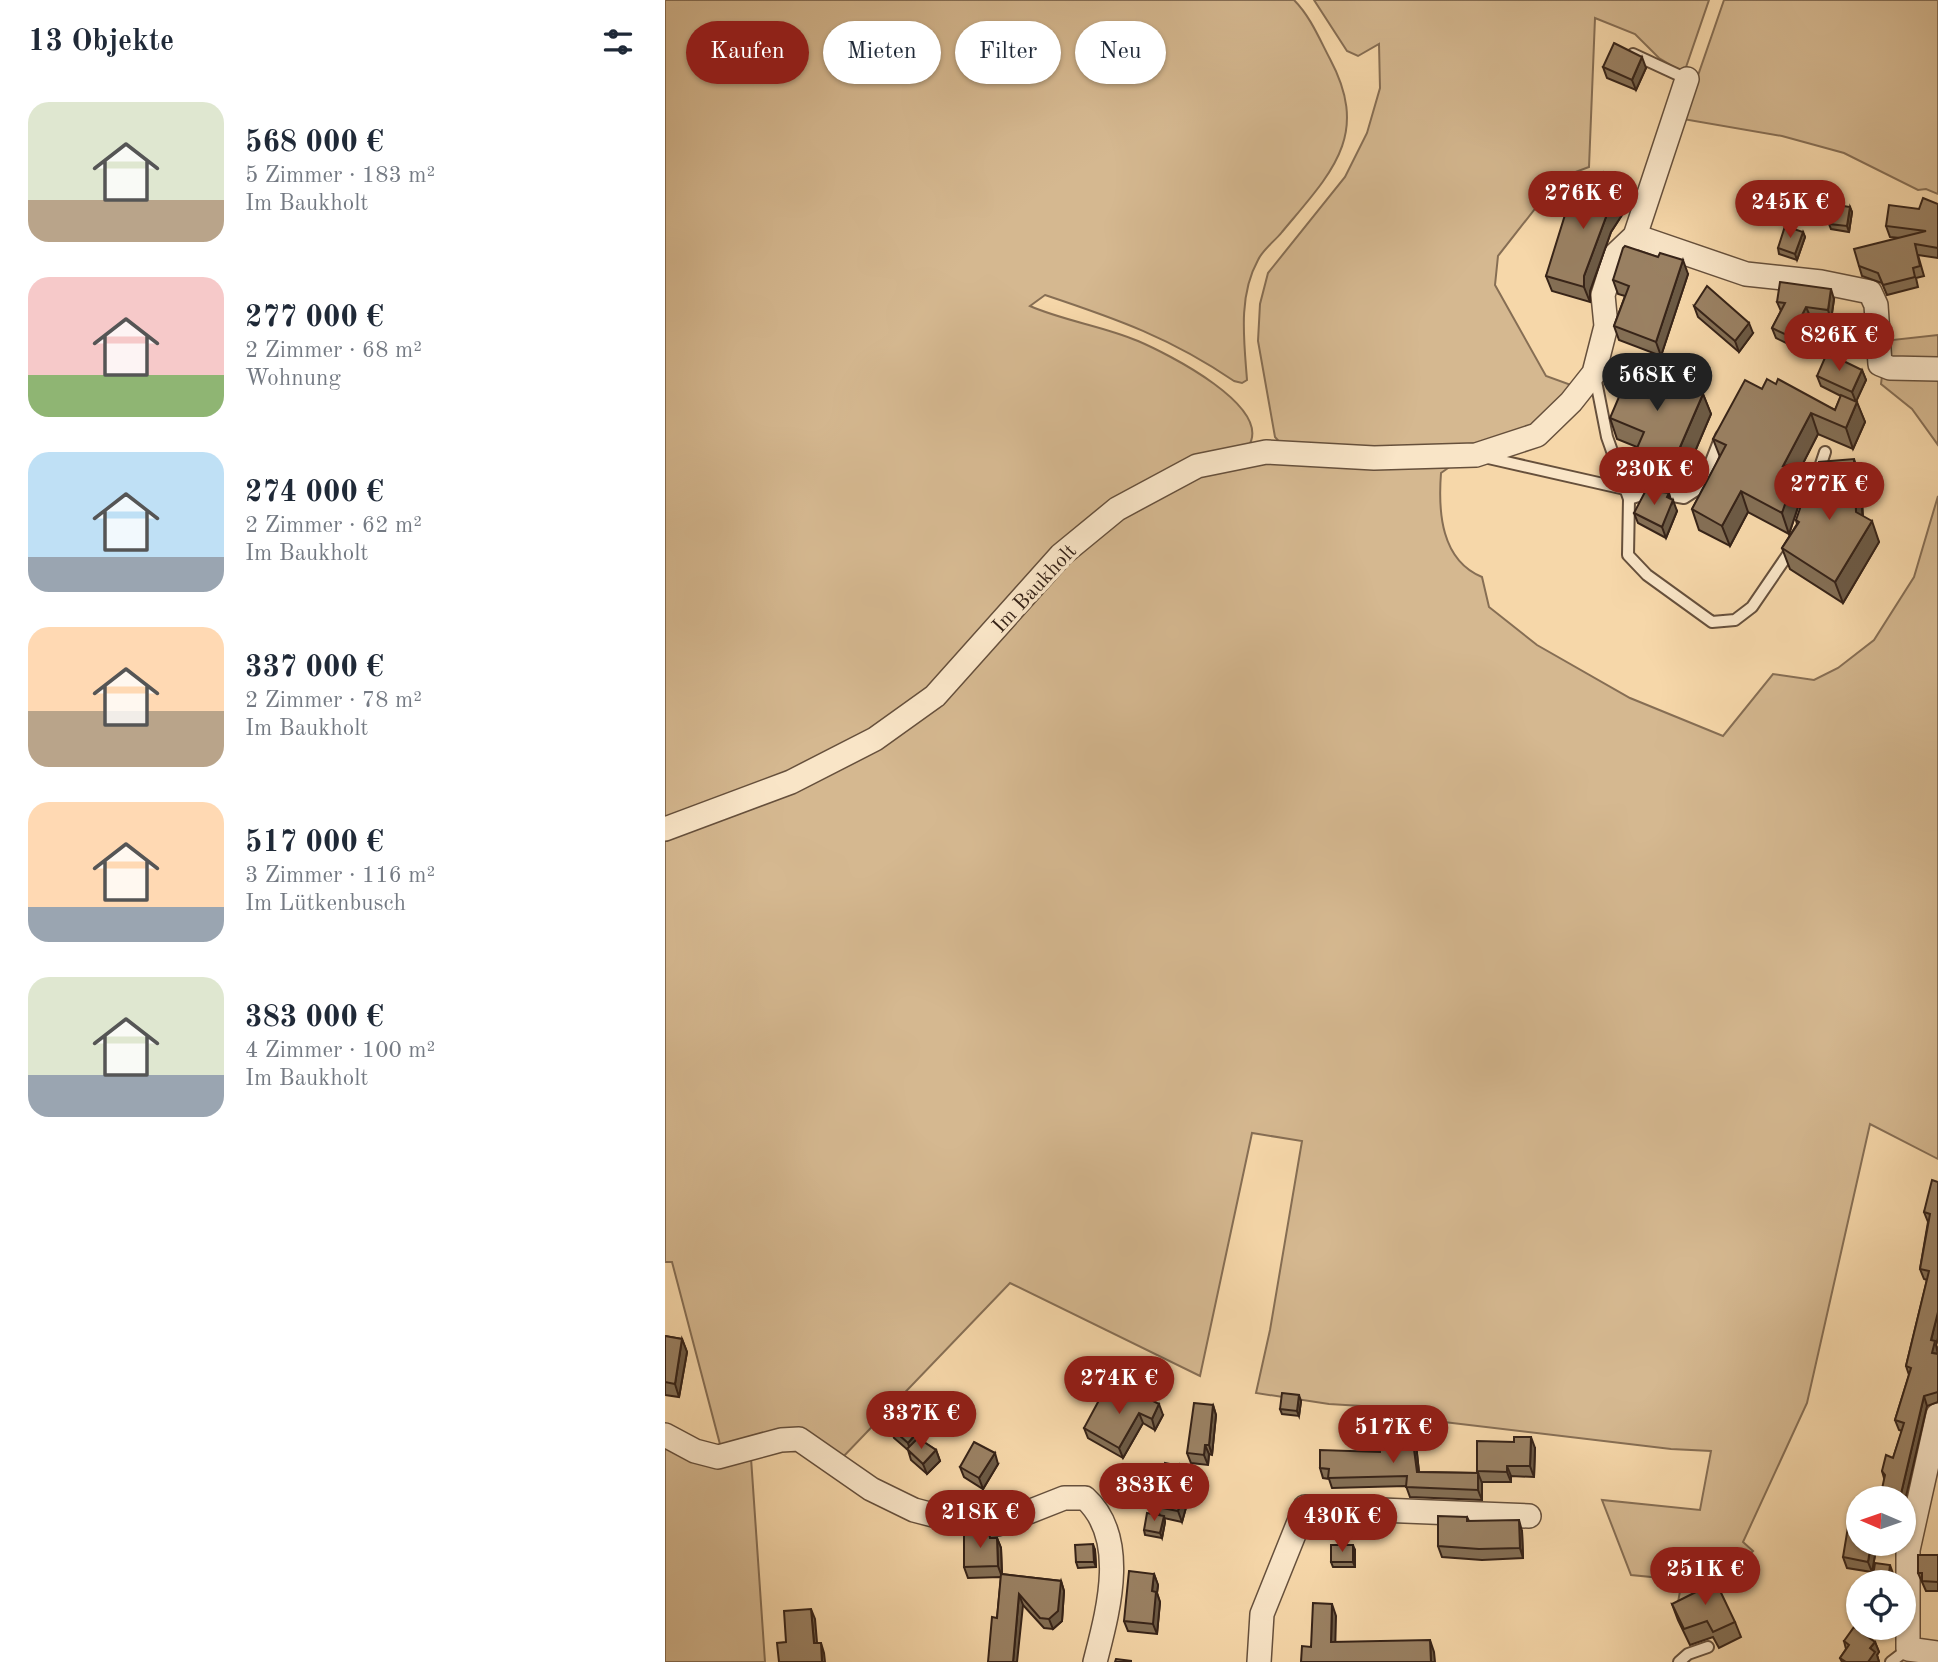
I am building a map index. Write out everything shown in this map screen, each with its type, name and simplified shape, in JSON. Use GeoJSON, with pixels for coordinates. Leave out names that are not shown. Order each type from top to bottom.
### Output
{"type":"FeatureCollection","features":[{"type":"Feature","properties":{"kind":"street"},"geometry":{"type":"LineString","coordinates":[[1687,79],[1635,236],[1746,274],[1821,282],[1870,292],[1876,305],[1879,364],[1890,368],[1938,369]]}},
{"type":"Feature","properties":{"kind":"street","name":"Im Baukholt"},"geometry":{"type":"LineString","coordinates":[[665,829],[791,782],[875,739],[935,696],[1061,555],[1117,509],[1197,466],[1266,452],[1374,458],[1476,455],[1537,435],[1571,402],[1594,373],[1606,326],[1603,295],[1616,254],[1635,236]]}},
{"type":"Feature","properties":{"kind":"street"},"geometry":{"type":"LineString","coordinates":[[1938,1415],[1907,1550],[1899,1656],[1938,1653]]}},
{"type":"Feature","properties":{"kind":"street"},"geometry":{"type":"LineString","coordinates":[[665,1436],[695,1451],[718,1457],[781,1440],[799,1439],[871,1489],[914,1510],[960,1522],[998,1524],[1064,1498],[1085,1498],[1100,1511],[1110,1546],[1110,1582],[1095,1662]]}},
{"type":"Feature","properties":{"kind":"street"},"geometry":{"type":"LineString","coordinates":[[1259,1662],[1262,1614],[1305,1507],[1529,1516]]}},
{"type":"Feature","properties":{"kind":"lane"},"geometry":{"type":"LineString","coordinates":[[1620,46],[1687,79]]}},
{"type":"Feature","properties":{"kind":"lane"},"geometry":{"type":"LineString","coordinates":[[1594,373],[1607,437],[1627,494],[1628,555],[1647,575],[1712,622],[1735,620],[1752,607],[1794,545],[1799,531]]}},
{"type":"Feature","properties":{"kind":"lane"},"geometry":{"type":"LineString","coordinates":[[1476,455],[1627,494],[1651,492],[1684,498],[1700,487],[1724,427]]}},
{"type":"Feature","properties":{"kind":"lane"},"geometry":{"type":"LineString","coordinates":[[1803,518],[1825,452]]}},
{"type":"Feature","properties":{"kind":"lane"},"geometry":{"type":"LineString","coordinates":[[1679,1662],[1688,1654],[1708,1647]]}},
{"type":"Feature","properties":{"kind":"shaded area"},"geometry":{"type":"Polygon","coordinates":[[[665,0],[1294,0],[1310,20],[1342,86],[1347,110],[1346,132],[1330,172],[1263,252],[1252,274],[1247,288],[1244,318],[1247,380],[1242,383],[1234,381],[1165,341],[1120,321],[1045,295],[1030,306],[1125,336],[1192,369],[1232,399],[1246,415],[1252,431],[1248,447],[1145,482],[933,686],[865,737],[792,773],[665,820],[665,0]]]}},
{"type":"Feature","properties":{"kind":"shaded area"},"geometry":{"type":"Polygon","coordinates":[[[1314,0],[1709,0],[1684,73],[1659,58],[1635,34],[1595,18],[1589,167],[1559,178],[1498,256],[1495,285],[1546,376],[1571,385],[1553,409],[1523,431],[1493,442],[1376,451],[1283,446],[1275,437],[1258,341],[1260,304],[1268,273],[1345,177],[1367,133],[1380,88],[1379,44],[1358,56],[1347,51],[1314,0]]]}},
{"type":"Feature","properties":{"kind":"shaded area"},"geometry":{"type":"Polygon","coordinates":[[[1724,0],[1938,0],[1938,194],[1926,189],[1918,190],[1844,153],[1782,136],[1683,119],[1724,0]]]}},
{"type":"Feature","properties":{"kind":"shaded area"},"geometry":{"type":"Polygon","coordinates":[[[1938,335],[1938,363],[1890,360],[1883,341],[1938,335]]]}},
{"type":"Feature","properties":{"kind":"shaded area"},"geometry":{"type":"Polygon","coordinates":[[[1882,376],[1938,376],[1938,445],[1912,409],[1881,384],[1882,376]]]}},
{"type":"Feature","properties":{"kind":"shaded area"},"geometry":{"type":"Polygon","coordinates":[[[1458,461],[1441,473],[1442,519],[1450,547],[1458,559],[1482,577],[1489,607],[1537,645],[1630,698],[1723,736],[1773,674],[1814,680],[1838,668],[1874,640],[1914,577],[1938,496],[1938,1159],[1870,1124],[1807,1403],[1743,1542],[1753,1551],[1726,1578],[1677,1608],[1682,1580],[1631,1575],[1602,1500],[1700,1510],[1711,1451],[1671,1449],[1427,1420],[1378,1407],[1329,1404],[1256,1393],[1270,1330],[1302,1141],[1252,1133],[1200,1376],[1010,1283],[843,1457],[807,1434],[721,1448],[672,1262],[665,1262],[665,837],[893,736],[1053,574],[1107,524],[1190,478],[1247,464],[1458,461]]]}},
{"type":"Feature","properties":{"kind":"shaded area"},"geometry":{"type":"Polygon","coordinates":[[[665,1446],[751,1458],[765,1662],[665,1662],[665,1446]]]}},
{"type":"Feature","properties":{"kind":"building"},"geometry":{"type":"Polygon","coordinates":[[[1614,43],[1642,57],[1632,80],[1603,67],[1614,43]]]}},
{"type":"Feature","properties":{"kind":"building"},"geometry":{"type":"Polygon","coordinates":[[[1604,172],[1626,186],[1606,217],[1584,276],[1584,287],[1546,276],[1569,202],[1581,205],[1604,172]]]}},
{"type":"Feature","properties":{"kind":"building"},"geometry":{"type":"Polygon","coordinates":[[[1923,198],[1938,204],[1938,248],[1915,244],[1920,266],[1913,268],[1915,277],[1883,285],[1878,273],[1859,266],[1854,249],[1926,231],[1886,226],[1889,205],[1919,209],[1923,198]]]}},
{"type":"Feature","properties":{"kind":"building"},"geometry":{"type":"Polygon","coordinates":[[[1831,204],[1850,207],[1847,226],[1829,224],[1831,204]]]}},
{"type":"Feature","properties":{"kind":"building"},"geometry":{"type":"Polygon","coordinates":[[[1785,226],[1803,232],[1795,254],[1778,248],[1785,226]]]}},
{"type":"Feature","properties":{"kind":"building"},"geometry":{"type":"Polygon","coordinates":[[[1625,246],[1658,257],[1660,253],[1683,260],[1656,342],[1614,326],[1629,286],[1613,280],[1625,246]]]}},
{"type":"Feature","properties":{"kind":"building"},"geometry":{"type":"Polygon","coordinates":[[[1780,282],[1831,289],[1828,310],[1806,307],[1791,337],[1772,328],[1785,303],[1777,302],[1780,282]]]}},
{"type":"Feature","properties":{"kind":"building"},"geometry":{"type":"Polygon","coordinates":[[[1707,286],[1749,323],[1735,341],[1694,306],[1707,286]]]}},
{"type":"Feature","properties":{"kind":"building"},"geometry":{"type":"Polygon","coordinates":[[[1827,353],[1862,370],[1852,392],[1817,376],[1827,353]]]}},
{"type":"Feature","properties":{"kind":"building"},"geometry":{"type":"Polygon","coordinates":[[[1633,364],[1703,394],[1671,468],[1650,464],[1654,456],[1637,448],[1644,432],[1610,418],[1633,364]]]}},
{"type":"Feature","properties":{"kind":"building"},"geometry":{"type":"Polygon","coordinates":[[[1767,379],[1776,384],[1778,379],[1835,410],[1841,395],[1857,402],[1846,428],[1811,413],[1783,466],[1791,465],[1782,482],[1791,487],[1782,513],[1741,491],[1722,526],[1692,509],[1726,445],[1713,439],[1745,380],[1762,389],[1767,379]]]}},
{"type":"Feature","properties":{"kind":"building"},"geometry":{"type":"Polygon","coordinates":[[[1854,459],[1856,512],[1872,521],[1835,582],[1782,548],[1799,522],[1796,520],[1805,494],[1818,501],[1819,462],[1854,459]]]}},
{"type":"Feature","properties":{"kind":"building"},"geometry":{"type":"Polygon","coordinates":[[[1646,490],[1669,493],[1667,497],[1673,500],[1662,527],[1634,513],[1646,490]]]}},
{"type":"Feature","properties":{"kind":"building"},"geometry":{"type":"Polygon","coordinates":[[[1932,1180],[1938,1182],[1938,1312],[1931,1340],[1935,1341],[1932,1353],[1938,1354],[1938,1392],[1924,1396],[1903,1486],[1883,1486],[1885,1475],[1882,1471],[1886,1455],[1893,1458],[1904,1423],[1895,1420],[1911,1368],[1906,1366],[1929,1271],[1920,1269],[1930,1214],[1924,1212],[1932,1180]]]}},
{"type":"Feature","properties":{"kind":"building"},"geometry":{"type":"Polygon","coordinates":[[[665,1336],[682,1339],[675,1384],[665,1382],[665,1336]]]}},
{"type":"Feature","properties":{"kind":"building"},"geometry":{"type":"Polygon","coordinates":[[[1132,1390],[1159,1404],[1152,1419],[1139,1413],[1119,1448],[1084,1428],[1104,1391],[1125,1403],[1132,1390]]]}},
{"type":"Feature","properties":{"kind":"building"},"geometry":{"type":"Polygon","coordinates":[[[1282,1393],[1299,1395],[1297,1411],[1280,1409],[1282,1393]]]}},
{"type":"Feature","properties":{"kind":"building"},"geometry":{"type":"Polygon","coordinates":[[[919,1396],[935,1412],[908,1443],[890,1427],[919,1396]]]}},
{"type":"Feature","properties":{"kind":"building"},"geometry":{"type":"Polygon","coordinates":[[[1194,1403],[1213,1405],[1209,1445],[1205,1445],[1204,1455],[1187,1453],[1194,1403]]]}},
{"type":"Feature","properties":{"kind":"building"},"geometry":{"type":"Polygon","coordinates":[[[1380,1433],[1412,1434],[1417,1472],[1478,1473],[1478,1490],[1406,1487],[1407,1476],[1328,1478],[1329,1469],[1320,1468],[1320,1450],[1380,1452],[1380,1433]]]}},
{"type":"Feature","properties":{"kind":"building"},"geometry":{"type":"Polygon","coordinates":[[[1514,1437],[1531,1437],[1530,1466],[1507,1466],[1507,1472],[1477,1471],[1477,1441],[1514,1442],[1514,1437]]]}},
{"type":"Feature","properties":{"kind":"building"},"geometry":{"type":"Polygon","coordinates":[[[918,1438],[936,1450],[923,1464],[907,1449],[918,1438]]]}},
{"type":"Feature","properties":{"kind":"building"},"geometry":{"type":"Polygon","coordinates":[[[974,1442],[995,1453],[979,1478],[960,1467],[974,1442]]]}},
{"type":"Feature","properties":{"kind":"building"},"geometry":{"type":"Polygon","coordinates":[[[1165,1463],[1180,1466],[1177,1481],[1186,1483],[1178,1511],[1157,1507],[1165,1463]]]}},
{"type":"Feature","properties":{"kind":"building"},"geometry":{"type":"Polygon","coordinates":[[[1147,1513],[1164,1516],[1160,1533],[1144,1530],[1147,1513]]]}},
{"type":"Feature","properties":{"kind":"building"},"geometry":{"type":"Polygon","coordinates":[[[1438,1516],[1467,1517],[1467,1521],[1519,1520],[1520,1548],[1438,1546],[1438,1516]]]}},
{"type":"Feature","properties":{"kind":"building"},"geometry":{"type":"Polygon","coordinates":[[[989,1532],[990,1538],[997,1538],[998,1566],[964,1567],[964,1533],[989,1532]]]}},
{"type":"Feature","properties":{"kind":"building"},"geometry":{"type":"Polygon","coordinates":[[[1846,1539],[1846,1556],[1869,1556],[1868,1562],[1843,1557],[1846,1539]]]}},
{"type":"Feature","properties":{"kind":"building"},"geometry":{"type":"Polygon","coordinates":[[[1093,1544],[1094,1562],[1076,1562],[1075,1545],[1093,1544]]]}},
{"type":"Feature","properties":{"kind":"building"},"geometry":{"type":"Polygon","coordinates":[[[1331,1545],[1353,1545],[1353,1562],[1331,1562],[1331,1545]]]}},
{"type":"Feature","properties":{"kind":"building"},"geometry":{"type":"Polygon","coordinates":[[[1918,1555],[1938,1555],[1938,1582],[1922,1581],[1922,1573],[1918,1573],[1918,1555]]]}},
{"type":"Feature","properties":{"kind":"building"},"geometry":{"type":"Polygon","coordinates":[[[1875,1563],[1890,1565],[1889,1570],[1874,1570],[1875,1563]]]}},
{"type":"Feature","properties":{"kind":"building"},"geometry":{"type":"Polygon","coordinates":[[[1129,1571],[1154,1574],[1152,1591],[1156,1592],[1153,1624],[1124,1621],[1129,1571]]]}},
{"type":"Feature","properties":{"kind":"building"},"geometry":{"type":"Polygon","coordinates":[[[1001,1574],[1061,1581],[1058,1611],[1049,1619],[1040,1618],[1019,1594],[1013,1662],[988,1662],[992,1617],[997,1618],[1001,1574]]]}},
{"type":"Feature","properties":{"kind":"building"},"geometry":{"type":"Polygon","coordinates":[[[1713,1576],[1735,1622],[1713,1632],[1707,1621],[1684,1629],[1672,1604],[1702,1589],[1699,1582],[1713,1576]]]}},
{"type":"Feature","properties":{"kind":"building"},"geometry":{"type":"Polygon","coordinates":[[[1313,1603],[1332,1604],[1331,1642],[1430,1640],[1431,1662],[1301,1662],[1302,1646],[1311,1647],[1313,1603]]]}},
{"type":"Feature","properties":{"kind":"building"},"geometry":{"type":"Polygon","coordinates":[[[811,1609],[814,1643],[821,1643],[822,1662],[779,1662],[777,1643],[786,1642],[784,1611],[811,1609]]]}},
{"type":"Feature","properties":{"kind":"building"},"geometry":{"type":"Polygon","coordinates":[[[1846,1638],[1872,1640],[1875,1642],[1870,1648],[1875,1652],[1868,1662],[1846,1662],[1840,1658],[1849,1645],[1844,1641],[1846,1638]]]}},
{"type":"Feature","properties":{"kind":"building"},"geometry":{"type":"Polygon","coordinates":[[[1116,1659],[1131,1661],[1131,1662],[1115,1662],[1116,1659]]]}}]}
